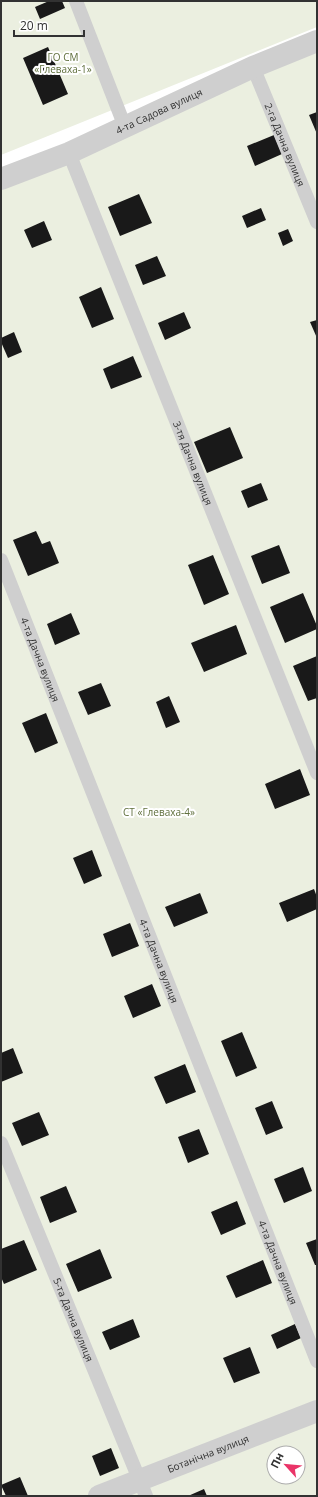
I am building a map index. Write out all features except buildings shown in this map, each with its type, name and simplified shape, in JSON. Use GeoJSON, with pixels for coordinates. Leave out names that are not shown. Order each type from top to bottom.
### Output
{"type":"FeatureCollection","features":[{"type":"Feature","properties":{"kind":"street","name":"4-та Садова вулиця"},"geometry":{"type":"LineString","coordinates":[[1,179],[69,153],[253,67],[317,41]]}},
{"type":"Feature","properties":{"kind":"street","name":"Ботанічна вулиця"},"geometry":{"type":"LineString","coordinates":[[99,1496],[143,1488],[317,1411]]}},
{"type":"Feature","properties":{"kind":"lane"},"geometry":{"type":"LineString","coordinates":[[76,1],[126,127]]}},
{"type":"Feature","properties":{"kind":"lane","name":"2-га Дачна вулиця"},"geometry":{"type":"LineString","coordinates":[[253,67],[317,222]]}},
{"type":"Feature","properties":{"kind":"lane","name":"3-тя Дачна вулиця"},"geometry":{"type":"LineString","coordinates":[[69,153],[317,773]]}},
{"type":"Feature","properties":{"kind":"lane","name":"4-та Дачна вулиця"},"geometry":{"type":"LineString","coordinates":[[1,560],[317,1361]]}},
{"type":"Feature","properties":{"kind":"lane","name":"5-та Дачна вулиця"},"geometry":{"type":"LineString","coordinates":[[1,1143],[143,1488]]}},
{"type":"Feature","properties":{"kind":"green space","name":"ГО СМ «Глеваха-1»"},"geometry":{"type":"Polygon","coordinates":[[[1,1],[317,1],[317,27],[1,155],[1,1]]]}},
{"type":"Feature","properties":{"kind":"green space","name":"СТ «Глеваха-4»"},"geometry":{"type":"Polygon","coordinates":[[[317,45],[317,1496],[1,1496],[1,171],[317,45]]]}}]}
